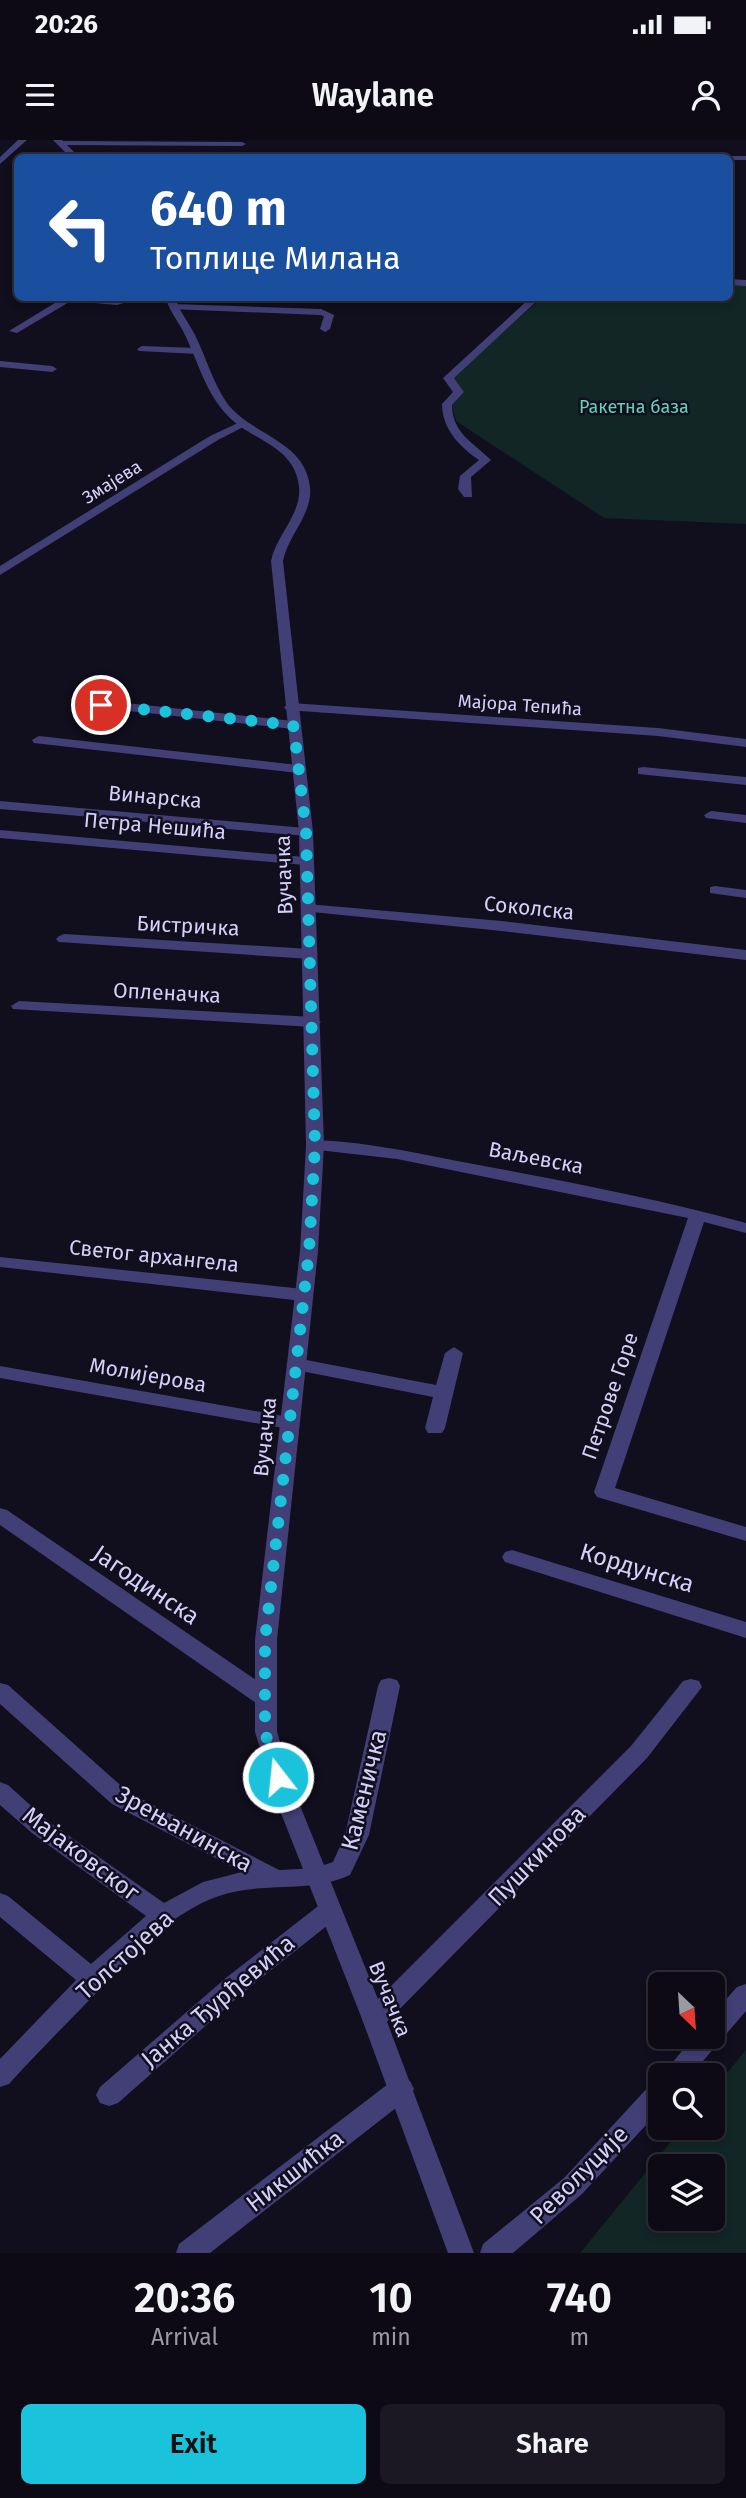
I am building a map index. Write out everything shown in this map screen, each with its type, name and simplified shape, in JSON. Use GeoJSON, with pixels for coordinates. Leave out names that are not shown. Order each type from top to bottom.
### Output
{"type":"FeatureCollection","features":[{"type":"Feature","properties":{"kind":"street"},"geometry":{"type":"LineString","coordinates":[[0,162],[23,140]]}},
{"type":"Feature","properties":{"kind":"street"},"geometry":{"type":"LineString","coordinates":[[59,142],[242,144]]}},
{"type":"Feature","properties":{"kind":"street"},"geometry":{"type":"LineString","coordinates":[[59,142],[72,154]]}},
{"type":"Feature","properties":{"kind":"street"},"geometry":{"type":"LineString","coordinates":[[13,331],[64,301]]}},
{"type":"Feature","properties":{"kind":"street"},"geometry":{"type":"LineString","coordinates":[[468,495],[464,489],[466,476],[486,460],[462,443],[447,413],[447,404],[459,392],[449,380],[481,346],[532,301]]}},
{"type":"Feature","properties":{"kind":"street"},"geometry":{"type":"LineString","coordinates":[[172,302],[321,312],[329,315],[325,328]]}},
{"type":"Feature","properties":{"kind":"street","name":"Вучачка"},"geometry":{"type":"LineString","coordinates":[[172,302],[222,403],[244,424],[289,450],[304,482],[300,512],[278,551],[279,593],[306,832],[315,1145],[310,1235],[265,1640],[265,1732],[278,1777],[401,2089],[461,2253]]}},
{"type":"Feature","properties":{"kind":"street"},"geometry":{"type":"LineString","coordinates":[[142,349],[197,351]]}},
{"type":"Feature","properties":{"kind":"street"},"geometry":{"type":"LineString","coordinates":[[0,364],[52,369]]}},
{"type":"Feature","properties":{"kind":"street","name":"Змајева"},"geometry":{"type":"LineString","coordinates":[[0,571],[214,438],[244,424]]}},
{"type":"Feature","properties":{"kind":"street","name":"Мајора Тепића"},"geometry":{"type":"LineString","coordinates":[[80,702],[292,716],[658,732],[746,743]]}},
{"type":"Feature","properties":{"kind":"street"},"geometry":{"type":"LineString","coordinates":[[39,740],[298,769]]}},
{"type":"Feature","properties":{"kind":"street"},"geometry":{"type":"LineString","coordinates":[[643,771],[746,781]]}},
{"type":"Feature","properties":{"kind":"street","name":"Винарска"},"geometry":{"type":"LineString","coordinates":[[0,805],[306,832]]}},
{"type":"Feature","properties":{"kind":"street"},"geometry":{"type":"LineString","coordinates":[[711,815],[746,819]]}},
{"type":"Feature","properties":{"kind":"street","name":"Петра Нешића"},"geometry":{"type":"LineString","coordinates":[[0,834],[306,860]]}},
{"type":"Feature","properties":{"kind":"street"},"geometry":{"type":"LineString","coordinates":[[715,891],[746,894]]}},
{"type":"Feature","properties":{"kind":"street","name":"Соколска"},"geometry":{"type":"LineString","coordinates":[[307,908],[502,926],[746,955]]}},
{"type":"Feature","properties":{"kind":"street","name":"Бистричка"},"geometry":{"type":"LineString","coordinates":[[64,939],[310,954]]}},
{"type":"Feature","properties":{"kind":"street","name":"Опленачка"},"geometry":{"type":"LineString","coordinates":[[19,1006],[313,1022]]}},
{"type":"Feature","properties":{"kind":"street","name":"Ваљевска"},"geometry":{"type":"LineString","coordinates":[[315,1145],[367,1149],[698,1214],[746,1228]]}},
{"type":"Feature","properties":{"kind":"street","name":"Петрове Горе"},"geometry":{"type":"LineString","coordinates":[[698,1214],[604,1492],[746,1534]]}},
{"type":"Feature","properties":{"kind":"street","name":"Светог архангела"},"geometry":{"type":"LineString","coordinates":[[0,1262],[303,1295]]}},
{"type":"Feature","properties":{"kind":"street"},"geometry":{"type":"LineString","coordinates":[[435,1428],[454,1353]]}},
{"type":"Feature","properties":{"kind":"street"},"geometry":{"type":"LineString","coordinates":[[296,1364],[444,1394]]}},
{"type":"Feature","properties":{"kind":"street","name":"Молијерова"},"geometry":{"type":"LineString","coordinates":[[0,1372],[289,1423]]}},
{"type":"Feature","properties":{"kind":"street","name":"Јагодинска"},"geometry":{"type":"LineString","coordinates":[[0,1515],[264,1697]]}},
{"type":"Feature","properties":{"kind":"street","name":"Кордунска"},"geometry":{"type":"LineString","coordinates":[[512,1557],[746,1630]]}},
{"type":"Feature","properties":{"kind":"street","name":"Каменичка"},"geometry":{"type":"LineString","coordinates":[[317,1876],[342,1868],[357,1835],[389,1686]]}},
{"type":"Feature","properties":{"kind":"street","name":"Пушкинова"},"geometry":{"type":"LineString","coordinates":[[374,2019],[639,1752],[691,1686]]}},
{"type":"Feature","properties":{"kind":"street","name":"Зрењанинска"},"geometry":{"type":"LineString","coordinates":[[0,1690],[120,1798],[277,1880]]}},
{"type":"Feature","properties":{"kind":"street","name":"Мајаковског"},"geometry":{"type":"LineString","coordinates":[[0,1791],[40,1827],[163,1916]]}},
{"type":"Feature","properties":{"kind":"street","name":"Толстојева"},"geometry":{"type":"LineString","coordinates":[[0,2076],[93,1980],[163,1916],[208,1890],[252,1880],[297,1880],[317,1876]]}},
{"type":"Feature","properties":{"kind":"street"},"geometry":{"type":"LineString","coordinates":[[0,1903],[93,1980]]}},
{"type":"Feature","properties":{"kind":"street","name":"Јанка Ђурђевића"},"geometry":{"type":"LineString","coordinates":[[109,2095],[236,1984],[330,1910]]}},
{"type":"Feature","properties":{"kind":"street"},"geometry":{"type":"LineString","coordinates":[[725,2017],[746,1994]]}},
{"type":"Feature","properties":{"kind":"street"},"geometry":{"type":"LineString","coordinates":[[685,2063],[698,2049]]}},
{"type":"Feature","properties":{"kind":"street","name":"Никшићка"},"geometry":{"type":"LineString","coordinates":[[189,2253],[401,2089]]}},
{"type":"Feature","properties":{"kind":"street","name":"Револуције"},"geometry":{"type":"LineString","coordinates":[[493,2253],[573,2186],[648,2105]]}},
{"type":"Feature","properties":{"kind":"green space","name":"Ракетна база"},"geometry":{"type":"Polygon","coordinates":[[[733,282],[746,284],[746,524],[604,518],[456,421],[452,406],[464,392],[453,378],[538,301],[733,301],[733,282]]]}},
{"type":"Feature","properties":{"kind":"green space"},"geometry":{"type":"Polygon","coordinates":[[[746,2050],[746,2253],[580,2253],[648,2170],[648,2231],[725,2231],[725,2154],[661,2154],[672,2140],[725,2140],[725,2075],[746,2050]]]}},
{"type":"Feature","properties":{"kind":"route"},"geometry":{"type":"LineString","coordinates":[[101,705],[293,725],[294,729],[299,792],[306,832],[315,1145],[309,1251],[265,1640],[265,1732],[278,1777]]}}]}
